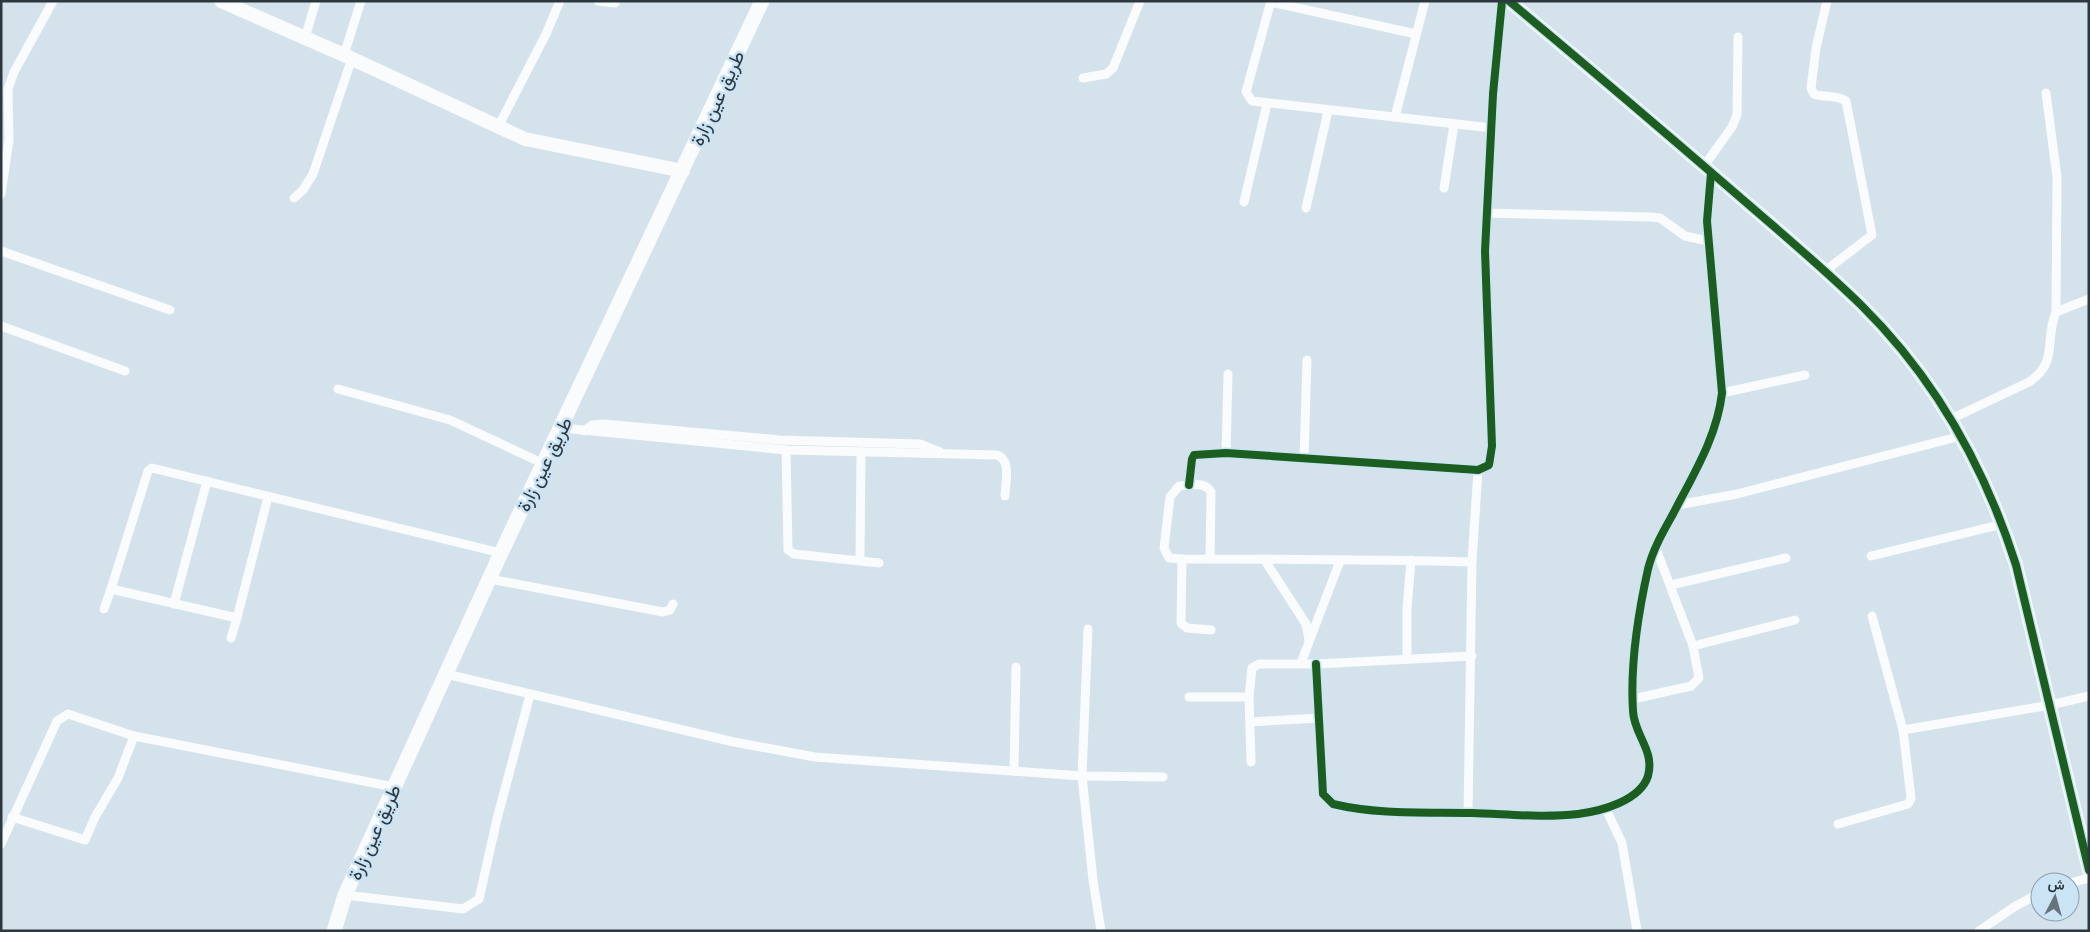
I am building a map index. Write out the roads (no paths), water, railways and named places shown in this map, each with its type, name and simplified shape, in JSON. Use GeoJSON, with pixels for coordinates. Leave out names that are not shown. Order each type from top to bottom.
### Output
{"type":"FeatureCollection","features":[{"type":"Feature","properties":{"kind":"main road","name":"طريق عين زارة"},"geometry":{"type":"LineString","coordinates":[[334,931],[345,895],[501,553],[562,428],[762,1]]}},
{"type":"Feature","properties":{"kind":"street"},"geometry":{"type":"LineString","coordinates":[[1,194],[9,140],[8,89],[14,72],[53,1]]}},
{"type":"Feature","properties":{"kind":"street"},"geometry":{"type":"LineString","coordinates":[[221,1],[348,56],[498,127],[539,142],[683,171]]}},
{"type":"Feature","properties":{"kind":"street"},"geometry":{"type":"LineString","coordinates":[[304,38],[316,1]]}},
{"type":"Feature","properties":{"kind":"street"},"geometry":{"type":"LineString","coordinates":[[294,198],[303,190],[313,174],[348,56],[361,1]]}},
{"type":"Feature","properties":{"kind":"street"},"geometry":{"type":"LineString","coordinates":[[498,127],[546,34],[560,1]]}},
{"type":"Feature","properties":{"kind":"street"},"geometry":{"type":"LineString","coordinates":[[598,1],[615,3]]}},
{"type":"Feature","properties":{"kind":"street"},"geometry":{"type":"LineString","coordinates":[[1083,78],[1106,74],[1113,68],[1140,1]]}},
{"type":"Feature","properties":{"kind":"street"},"geometry":{"type":"LineString","coordinates":[[1395,117],[1426,1]]}},
{"type":"Feature","properties":{"kind":"street"},"geometry":{"type":"LineString","coordinates":[[1189,485],[1194,455],[1226,453],[1478,470],[1489,465],[1492,452],[1486,299],[1487,212],[1502,1]]}},
{"type":"Feature","properties":{"kind":"street"},"geometry":{"type":"LineString","coordinates":[[1509,1],[1708,169],[1825,271],[1862,306],[1901,350],[1962,436],[2003,524],[2016,565],[2089,870]]}},
{"type":"Feature","properties":{"kind":"street"},"geometry":{"type":"LineString","coordinates":[[1825,271],[1872,235],[1846,101],[1841,98],[1819,96],[1814,94],[1811,88],[1816,48],[1827,1]]}},
{"type":"Feature","properties":{"kind":"street"},"geometry":{"type":"LineString","coordinates":[[1416,34],[1271,2],[1246,92],[1252,101],[1267,104],[1492,128]]}},
{"type":"Feature","properties":{"kind":"street"},"geometry":{"type":"LineString","coordinates":[[1316,664],[1324,794],[1327,800],[1342,806],[1411,813],[1557,815],[1579,813],[1605,807],[1629,798],[1641,789],[1648,776],[1650,760],[1633,714],[1633,699],[1640,619],[1648,569],[1655,546],[1709,444],[1716,426],[1722,393],[1708,241],[1708,169],[1737,115],[1738,37]]}},
{"type":"Feature","properties":{"kind":"street"},"geometry":{"type":"LineString","coordinates":[[1950,419],[2039,376],[2045,369],[2048,359],[2052,321],[2056,312],[2057,177],[2046,93]]}},
{"type":"Feature","properties":{"kind":"street"},"geometry":{"type":"LineString","coordinates":[[1244,202],[1267,104]]}},
{"type":"Feature","properties":{"kind":"street"},"geometry":{"type":"LineString","coordinates":[[1306,208],[1328,111]]}},
{"type":"Feature","properties":{"kind":"street"},"geometry":{"type":"LineString","coordinates":[[1444,188],[1454,124]]}},
{"type":"Feature","properties":{"kind":"street"},"geometry":{"type":"LineString","coordinates":[[1487,212],[1660,218],[1685,236],[1708,241]]}},
{"type":"Feature","properties":{"kind":"street"},"geometry":{"type":"LineString","coordinates":[[1,252],[170,310]]}},
{"type":"Feature","properties":{"kind":"street"},"geometry":{"type":"LineString","coordinates":[[2056,312],[2089,299]]}},
{"type":"Feature","properties":{"kind":"street"},"geometry":{"type":"LineString","coordinates":[[1,326],[125,371]]}},
{"type":"Feature","properties":{"kind":"street"},"geometry":{"type":"LineString","coordinates":[[1304,459],[1306,360]]}},
{"type":"Feature","properties":{"kind":"street"},"geometry":{"type":"LineString","coordinates":[[1226,453],[1228,374]]}},
{"type":"Feature","properties":{"kind":"street"},"geometry":{"type":"LineString","coordinates":[[1722,393],[1805,376]]}},
{"type":"Feature","properties":{"kind":"street"},"geometry":{"type":"LineString","coordinates":[[338,389],[450,420],[544,464]]}},
{"type":"Feature","properties":{"kind":"street"},"geometry":{"type":"LineString","coordinates":[[584,431],[592,426],[603,424],[780,440],[920,444],[929,446],[942,453]]}},
{"type":"Feature","properties":{"kind":"street"},"geometry":{"type":"LineString","coordinates":[[562,428],[786,450],[942,453],[1003,457],[1007,463],[1004,496]]}},
{"type":"Feature","properties":{"kind":"street"},"geometry":{"type":"LineString","coordinates":[[1677,505],[1737,494],[1962,436]]}},
{"type":"Feature","properties":{"kind":"street"},"geometry":{"type":"LineString","coordinates":[[786,450],[788,550],[794,554],[879,562]]}},
{"type":"Feature","properties":{"kind":"street"},"geometry":{"type":"LineString","coordinates":[[860,559],[861,451]]}},
{"type":"Feature","properties":{"kind":"street"},"geometry":{"type":"LineString","coordinates":[[104,609],[149,469],[208,481],[501,553]]}},
{"type":"Feature","properties":{"kind":"street"},"geometry":{"type":"LineString","coordinates":[[1468,813],[1472,562],[1478,470]]}},
{"type":"Feature","properties":{"kind":"street"},"geometry":{"type":"LineString","coordinates":[[174,604],[208,481]]}},
{"type":"Feature","properties":{"kind":"street"},"geometry":{"type":"LineString","coordinates":[[1210,559],[1211,492],[1208,487],[1203,485],[1179,486],[1170,497],[1164,548],[1169,558],[1182,559],[1340,561],[1411,560],[1472,562]]}},
{"type":"Feature","properties":{"kind":"street"},"geometry":{"type":"LineString","coordinates":[[231,638],[268,497]]}},
{"type":"Feature","properties":{"kind":"street"},"geometry":{"type":"LineString","coordinates":[[1871,556],[2003,524]]}},
{"type":"Feature","properties":{"kind":"street"},"geometry":{"type":"LineString","coordinates":[[1633,699],[1691,686],[1699,678],[1693,646],[1655,546]]}},
{"type":"Feature","properties":{"kind":"street"},"geometry":{"type":"LineString","coordinates":[[1671,585],[1786,558]]}},
{"type":"Feature","properties":{"kind":"street"},"geometry":{"type":"LineString","coordinates":[[1182,559],[1181,623],[1187,628],[1211,630]]}},
{"type":"Feature","properties":{"kind":"street"},"geometry":{"type":"LineString","coordinates":[[1264,560],[1306,624],[1309,640]]}},
{"type":"Feature","properties":{"kind":"street"},"geometry":{"type":"LineString","coordinates":[[1407,658],[1407,609],[1411,560]]}},
{"type":"Feature","properties":{"kind":"street"},"geometry":{"type":"LineString","coordinates":[[1301,663],[1340,561]]}},
{"type":"Feature","properties":{"kind":"street"},"geometry":{"type":"LineString","coordinates":[[490,579],[572,597],[663,612],[670,610],[673,604]]}},
{"type":"Feature","properties":{"kind":"street"},"geometry":{"type":"LineString","coordinates":[[110,589],[237,618]]}},
{"type":"Feature","properties":{"kind":"street"},"geometry":{"type":"LineString","coordinates":[[1838,824],[1908,804],[1911,798],[1903,730],[1872,616]]}},
{"type":"Feature","properties":{"kind":"street"},"geometry":{"type":"LineString","coordinates":[[1693,646],[1795,620]]}},
{"type":"Feature","properties":{"kind":"street"},"geometry":{"type":"LineString","coordinates":[[1088,629],[1082,776],[1093,880],[1101,931]]}},
{"type":"Feature","properties":{"kind":"street"},"geometry":{"type":"LineString","coordinates":[[1251,762],[1249,697],[1252,668],[1259,664],[1316,664],[1472,656]]}},
{"type":"Feature","properties":{"kind":"street"},"geometry":{"type":"LineString","coordinates":[[1014,771],[1016,667]]}},
{"type":"Feature","properties":{"kind":"street"},"geometry":{"type":"LineString","coordinates":[[446,674],[771,750],[815,757],[1082,776],[1163,777]]}},
{"type":"Feature","properties":{"kind":"street"},"geometry":{"type":"LineString","coordinates":[[345,895],[463,909],[479,899],[497,819],[530,695]]}},
{"type":"Feature","properties":{"kind":"street"},"geometry":{"type":"LineString","coordinates":[[1903,730],[2050,705],[2089,696]]}},
{"type":"Feature","properties":{"kind":"street"},"geometry":{"type":"LineString","coordinates":[[1188,697],[1249,697]]}},
{"type":"Feature","properties":{"kind":"street"},"geometry":{"type":"LineString","coordinates":[[1,844],[57,721],[62,716],[68,714],[134,736],[394,787]]}},
{"type":"Feature","properties":{"kind":"street"},"geometry":{"type":"LineString","coordinates":[[1250,722],[1319,718]]}},
{"type":"Feature","properties":{"kind":"street"},"geometry":{"type":"LineString","coordinates":[[12,817],[85,840],[95,817],[118,778],[134,736]]}},
{"type":"Feature","properties":{"kind":"street"},"geometry":{"type":"LineString","coordinates":[[1605,807],[1622,843],[1637,931]]}},
{"type":"Feature","properties":{"kind":"street"},"geometry":{"type":"LineString","coordinates":[[1979,931],[2030,898]]}}]}
